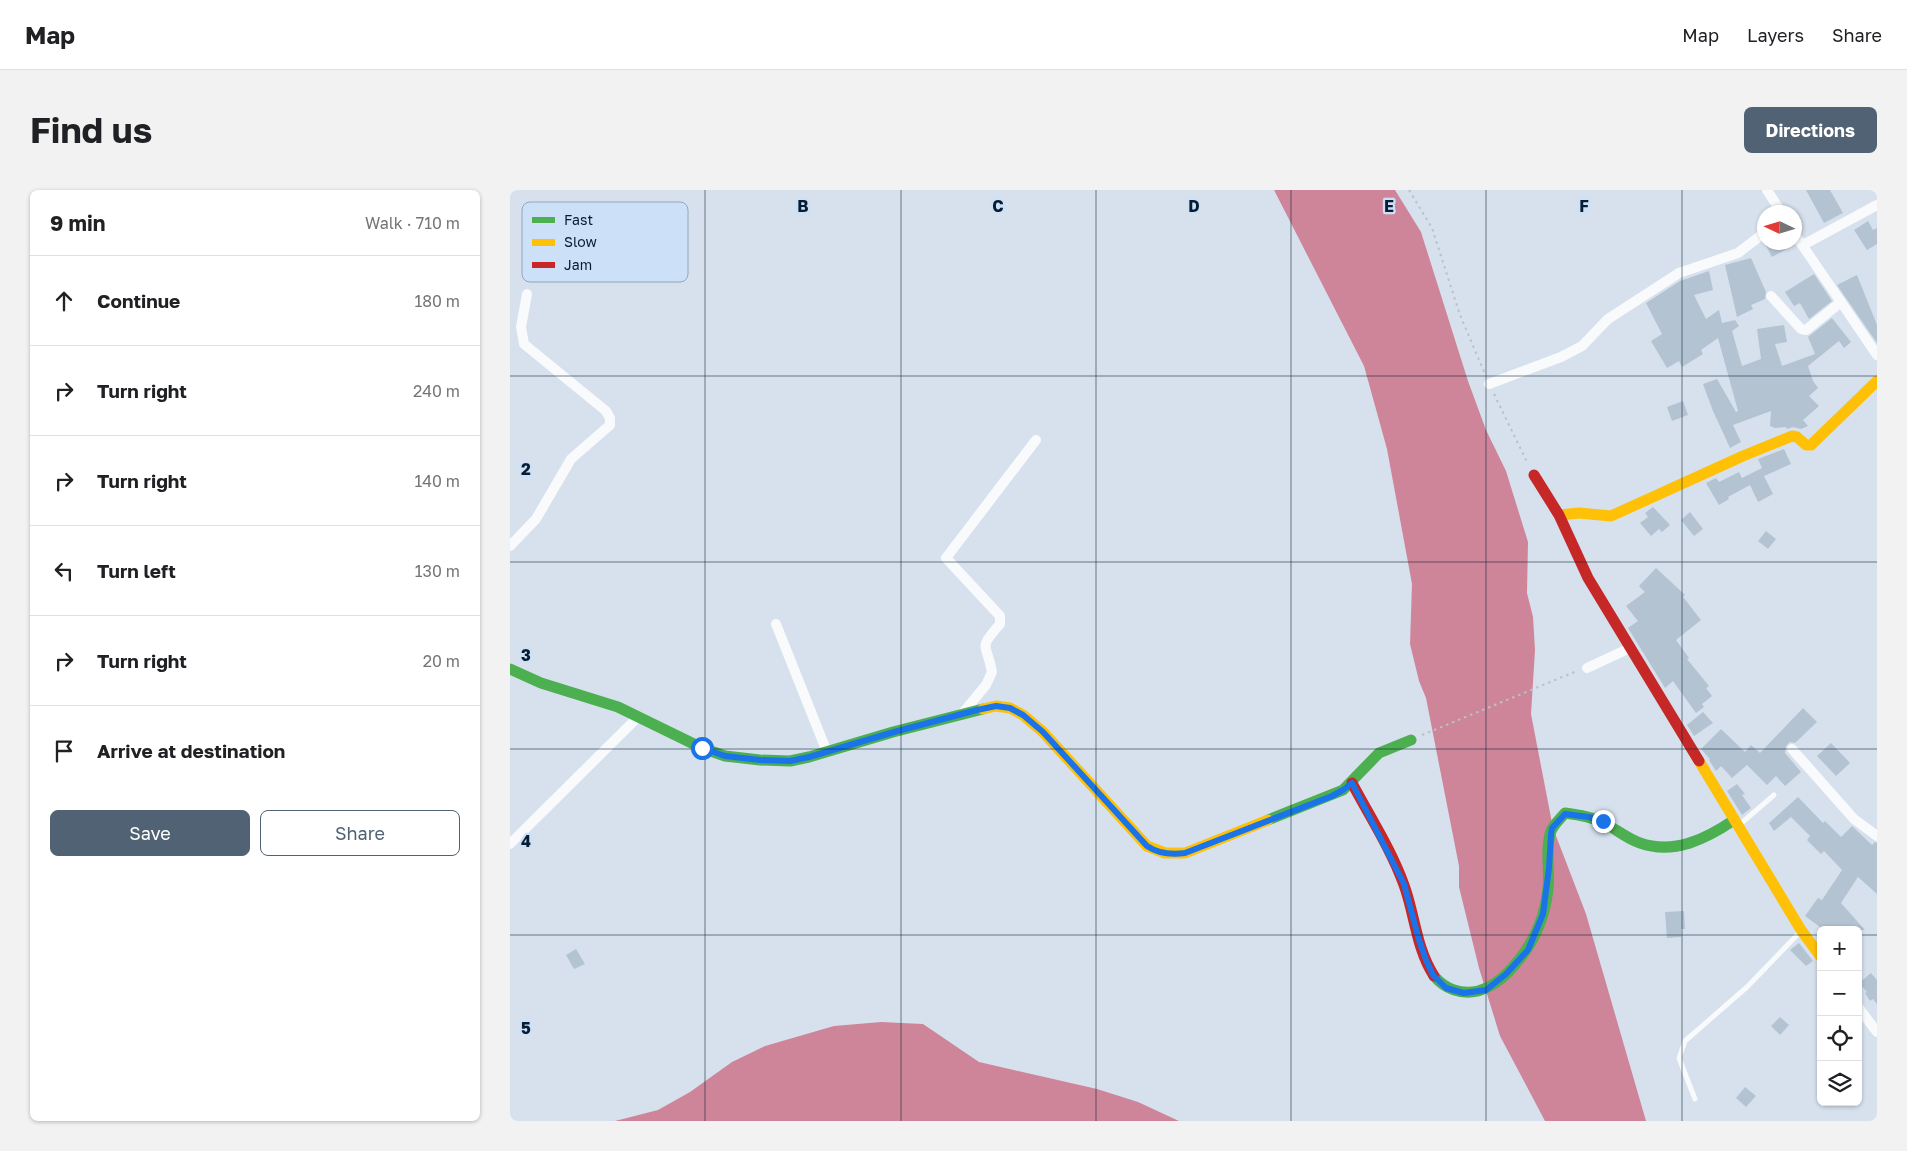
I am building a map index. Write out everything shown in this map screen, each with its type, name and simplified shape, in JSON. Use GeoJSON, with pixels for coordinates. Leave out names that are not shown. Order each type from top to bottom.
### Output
{"type":"FeatureCollection","features":[{"type":"Feature","properties":{"kind":"street"},"geometry":{"type":"LineString","coordinates":[[1767,190],[1777,205]]}},
{"type":"Feature","properties":{"kind":"street"},"geometry":{"type":"LineString","coordinates":[[1877,205],[1803,245],[1877,355]]}},
{"type":"Feature","properties":{"kind":"street"},"geometry":{"type":"LineString","coordinates":[[1489,384],[1561,357],[1582,346],[1608,319],[1679,273],[1738,253],[1757,238]]}},
{"type":"Feature","properties":{"kind":"street"},"geometry":{"type":"LineString","coordinates":[[510,546],[536,518],[571,459],[610,425],[610,418],[606,411],[524,344],[520,327],[528,294]]}},
{"type":"Feature","properties":{"kind":"street"},"geometry":{"type":"LineString","coordinates":[[1771,296],[1801,330],[1806,330],[1841,302]]}},
{"type":"Feature","properties":{"kind":"street"},"geometry":{"type":"LineString","coordinates":[[1560,515],[1577,512],[1598,516],[1611,516],[1743,456],[1792,436],[1811,446],[1877,381]]}},
{"type":"Feature","properties":{"kind":"street"},"geometry":{"type":"LineString","coordinates":[[962,714],[986,685],[992,672],[984,648],[987,640],[1000,624],[1000,616],[946,558],[1036,440]]}},
{"type":"Feature","properties":{"kind":"street"},"geometry":{"type":"LineString","coordinates":[[1534,475],[1560,515],[1588,578],[1801,930],[1817,952]]}},
{"type":"Feature","properties":{"kind":"street"},"geometry":{"type":"LineString","coordinates":[[776,624],[827,752]]}},
{"type":"Feature","properties":{"kind":"street"},"geometry":{"type":"LineString","coordinates":[[1587,668],[1630,648]]}},
{"type":"Feature","properties":{"kind":"street"},"geometry":{"type":"LineString","coordinates":[[510,669],[541,683],[618,707],[702,748],[725,756],[760,760],[790,761],[962,714],[996,706],[1010,708],[1023,715],[1043,732],[1147,846],[1163,853],[1174,855],[1185,853],[1332,796],[1352,783],[1376,755],[1388,748],[1411,740]]}},
{"type":"Feature","properties":{"kind":"street"},"geometry":{"type":"LineString","coordinates":[[510,844],[638,717]]}},
{"type":"Feature","properties":{"kind":"street"},"geometry":{"type":"LineString","coordinates":[[1792,749],[1854,819],[1877,836]]}},
{"type":"Feature","properties":{"kind":"street"},"geometry":{"type":"LineString","coordinates":[[1352,783],[1404,884],[1421,947],[1433,975],[1446,988],[1464,993],[1486,990],[1506,974],[1528,950],[1543,914],[1552,828],[1565,814],[1603,821],[1621,834],[1658,847],[1677,847],[1698,842],[1736,823]]}},
{"type":"Feature","properties":{"kind":"street"},"geometry":{"type":"LineString","coordinates":[[1862,1012],[1877,1032]]}},
{"type":"Feature","properties":{"kind":"lane"},"geometry":{"type":"LineString","coordinates":[[1736,823],[1774,795]]}},
{"type":"Feature","properties":{"kind":"lane"},"geometry":{"type":"LineString","coordinates":[[1695,1099],[1679,1058],[1685,1041],[1747,987],[1801,930]]}},
{"type":"Feature","properties":{"kind":"path"},"geometry":{"type":"LineString","coordinates":[[1408,190],[1432,228],[1460,315],[1489,384],[1534,475]]}},
{"type":"Feature","properties":{"kind":"path"},"geometry":{"type":"LineString","coordinates":[[1411,740],[1587,668]]}},
{"type":"Feature","properties":{"kind":"shaded area"},"geometry":{"type":"Polygon","coordinates":[[[1274,190],[1395,190],[1421,232],[1468,381],[1486,430],[1506,471],[1528,542],[1527,593],[1533,617],[1535,650],[1531,714],[1553,828],[1586,914],[1646,1121],[1545,1121],[1500,1036],[1479,968],[1459,887],[1459,866],[1426,698],[1419,681],[1410,644],[1412,584],[1387,449],[1364,366],[1274,190]]]}},
{"type":"Feature","properties":{"kind":"shaded area"},"geometry":{"type":"Polygon","coordinates":[[[881,1022],[923,1024],[979,1062],[1097,1089],[1138,1102],[1179,1121],[615,1121],[658,1110],[690,1092],[732,1062],[765,1046],[834,1026],[881,1022]]]}},
{"type":"Feature","properties":{"kind":"building"},"geometry":{"type":"Polygon","coordinates":[[[1806,190],[1830,190],[1843,213],[1824,223],[1806,190]]]}},
{"type":"Feature","properties":{"kind":"building"},"geometry":{"type":"Polygon","coordinates":[[[1868,221],[1873,230],[1877,228],[1877,244],[1867,250],[1854,230],[1868,221]]]}},
{"type":"Feature","properties":{"kind":"building"},"geometry":{"type":"Polygon","coordinates":[[[1768,250],[1785,250],[1772,257],[1768,250]]]}},
{"type":"Feature","properties":{"kind":"building"},"geometry":{"type":"Polygon","coordinates":[[[1751,258],[1766,292],[1765,299],[1751,305],[1753,309],[1737,317],[1725,265],[1751,258]]]}},
{"type":"Feature","properties":{"kind":"building"},"geometry":{"type":"Polygon","coordinates":[[[1709,271],[1713,290],[1694,295],[1706,319],[1719,310],[1722,323],[1735,320],[1739,326],[1732,331],[1742,366],[1761,359],[1757,329],[1784,325],[1787,342],[1775,344],[1782,366],[1815,354],[1808,337],[1832,318],[1851,342],[1844,348],[1839,341],[1808,366],[1813,381],[1818,388],[1809,396],[1819,406],[1803,420],[1808,426],[1801,429],[1793,427],[1787,429],[1786,427],[1775,428],[1770,426],[1771,411],[1733,425],[1741,442],[1730,448],[1703,384],[1717,379],[1736,412],[1738,411],[1718,338],[1701,350],[1703,354],[1682,367],[1679,361],[1667,368],[1651,341],[1662,334],[1646,303],[1680,281],[1709,271]]]}},
{"type":"Feature","properties":{"kind":"building"},"geometry":{"type":"Polygon","coordinates":[[[1814,274],[1832,301],[1809,319],[1800,303],[1794,306],[1785,292],[1814,274]]]}},
{"type":"Feature","properties":{"kind":"building"},"geometry":{"type":"Polygon","coordinates":[[[1857,275],[1877,325],[1877,343],[1837,285],[1857,275]]]}},
{"type":"Feature","properties":{"kind":"building"},"geometry":{"type":"Polygon","coordinates":[[[1683,401],[1688,415],[1672,421],[1667,407],[1683,401]]]}},
{"type":"Feature","properties":{"kind":"building"},"geometry":{"type":"Polygon","coordinates":[[[1784,449],[1791,464],[1764,476],[1773,494],[1758,502],[1750,485],[1728,497],[1729,499],[1719,505],[1706,483],[1716,478],[1719,482],[1739,472],[1742,478],[1762,468],[1758,459],[1784,449]]]}},
{"type":"Feature","properties":{"kind":"building"},"geometry":{"type":"Polygon","coordinates":[[[1653,507],[1670,525],[1662,532],[1659,529],[1651,536],[1640,523],[1648,517],[1645,513],[1653,507]]]}},
{"type":"Feature","properties":{"kind":"building"},"geometry":{"type":"Polygon","coordinates":[[[1690,512],[1703,529],[1694,536],[1681,520],[1690,512]]]}},
{"type":"Feature","properties":{"kind":"building"},"geometry":{"type":"Polygon","coordinates":[[[1766,531],[1776,539],[1768,549],[1758,541],[1766,531]]]}},
{"type":"Feature","properties":{"kind":"building"},"geometry":{"type":"Polygon","coordinates":[[[1656,568],[1685,595],[1683,597],[1701,620],[1676,640],[1689,658],[1687,659],[1709,686],[1706,688],[1712,696],[1702,704],[1704,707],[1696,713],[1673,681],[1665,688],[1628,628],[1638,621],[1626,606],[1645,592],[1639,586],[1656,568]]]}},
{"type":"Feature","properties":{"kind":"building"},"geometry":{"type":"Polygon","coordinates":[[[1803,708],[1817,722],[1795,743],[1790,742],[1786,746],[1785,753],[1801,772],[1785,786],[1776,776],[1767,785],[1747,765],[1732,778],[1721,766],[1716,771],[1710,759],[1701,749],[1721,729],[1745,752],[1751,745],[1760,753],[1803,708]]]}},
{"type":"Feature","properties":{"kind":"building"},"geometry":{"type":"Polygon","coordinates":[[[1703,712],[1713,723],[1694,736],[1687,725],[1703,712]]]}},
{"type":"Feature","properties":{"kind":"building"},"geometry":{"type":"Polygon","coordinates":[[[1831,743],[1850,763],[1836,776],[1817,756],[1831,743]]]}},
{"type":"Feature","properties":{"kind":"building"},"geometry":{"type":"Polygon","coordinates":[[[1737,784],[1745,794],[1742,795],[1751,808],[1742,815],[1727,791],[1737,784]]]}},
{"type":"Feature","properties":{"kind":"building"},"geometry":{"type":"Polygon","coordinates":[[[1798,797],[1823,823],[1825,821],[1841,837],[1852,826],[1872,845],[1875,842],[1877,843],[1877,894],[1858,877],[1841,903],[1861,926],[1819,926],[1805,916],[1818,898],[1822,900],[1842,870],[1824,851],[1821,854],[1807,840],[1810,836],[1791,817],[1774,831],[1769,823],[1798,797]]]}},
{"type":"Feature","properties":{"kind":"building"},"geometry":{"type":"Polygon","coordinates":[[[1684,911],[1685,929],[1681,929],[1681,937],[1667,938],[1665,912],[1684,911]]]}},
{"type":"Feature","properties":{"kind":"building"},"geometry":{"type":"Polygon","coordinates":[[[1799,943],[1813,961],[1806,966],[1790,950],[1799,943]]]}},
{"type":"Feature","properties":{"kind":"building"},"geometry":{"type":"Polygon","coordinates":[[[576,949],[585,964],[574,969],[566,955],[576,949]]]}},
{"type":"Feature","properties":{"kind":"building"},"geometry":{"type":"Polygon","coordinates":[[[1871,973],[1877,980],[1877,1004],[1873,999],[1870,1001],[1865,993],[1867,992],[1862,986],[1862,980],[1871,973]]]}},
{"type":"Feature","properties":{"kind":"building"},"geometry":{"type":"Polygon","coordinates":[[[1780,1017],[1789,1025],[1780,1035],[1771,1026],[1780,1017]]]}},
{"type":"Feature","properties":{"kind":"building"},"geometry":{"type":"Polygon","coordinates":[[[1745,1087],[1756,1096],[1746,1107],[1736,1098],[1745,1087]]]}},
{"type":"Feature","properties":{"kind":"traffic: fast"},"geometry":{"type":"LineString","coordinates":[[510,669],[541,683],[618,707],[702,748],[725,756],[760,760],[790,761],[809,757],[893,732],[983,709]]}},
{"type":"Feature","properties":{"kind":"traffic: fast"},"geometry":{"type":"LineString","coordinates":[[1268,820],[1343,790],[1379,753],[1411,740]]}},
{"type":"Feature","properties":{"kind":"traffic: fast"},"geometry":{"type":"LineString","coordinates":[[1434,976],[1448,988],[1466,992],[1478,991],[1500,980],[1517,962],[1529,946],[1542,918],[1548,889],[1549,838],[1554,826],[1565,813],[1601,822],[1640,843],[1665,847],[1677,846],[1701,839],[1734,820]]}},
{"type":"Feature","properties":{"kind":"traffic: slow"},"geometry":{"type":"LineString","coordinates":[[1559,515],[1579,513],[1611,516],[1743,456],[1792,436],[1797,437],[1806,445],[1811,445],[1877,381]]}},
{"type":"Feature","properties":{"kind":"traffic: slow"},"geometry":{"type":"LineString","coordinates":[[983,709],[996,706],[1010,708],[1023,715],[1043,732],[1147,846],[1165,853],[1185,853],[1268,820]]}},
{"type":"Feature","properties":{"kind":"traffic: slow"},"geometry":{"type":"LineString","coordinates":[[1699,761],[1801,930],[1817,952]]}},
{"type":"Feature","properties":{"kind":"traffic: jam"},"geometry":{"type":"LineString","coordinates":[[1534,475],[1559,515],[1588,578],[1699,761]]}},
{"type":"Feature","properties":{"kind":"traffic: jam"},"geometry":{"type":"LineString","coordinates":[[1352,783],[1387,846],[1399,872],[1408,896],[1423,954],[1434,976]]}},
{"type":"Feature","properties":{"kind":"route"},"geometry":{"type":"LineString","coordinates":[[702,748],[725,756],[790,761],[977,710],[996,706],[1010,708],[1023,715],[1043,732],[1147,846],[1154,851],[1174,855],[1185,853],[1332,796],[1352,783],[1404,884],[1419,940],[1433,975],[1446,988],[1464,993],[1486,990],[1506,974],[1528,950],[1543,914],[1552,828],[1565,814],[1603,821]]}}]}
